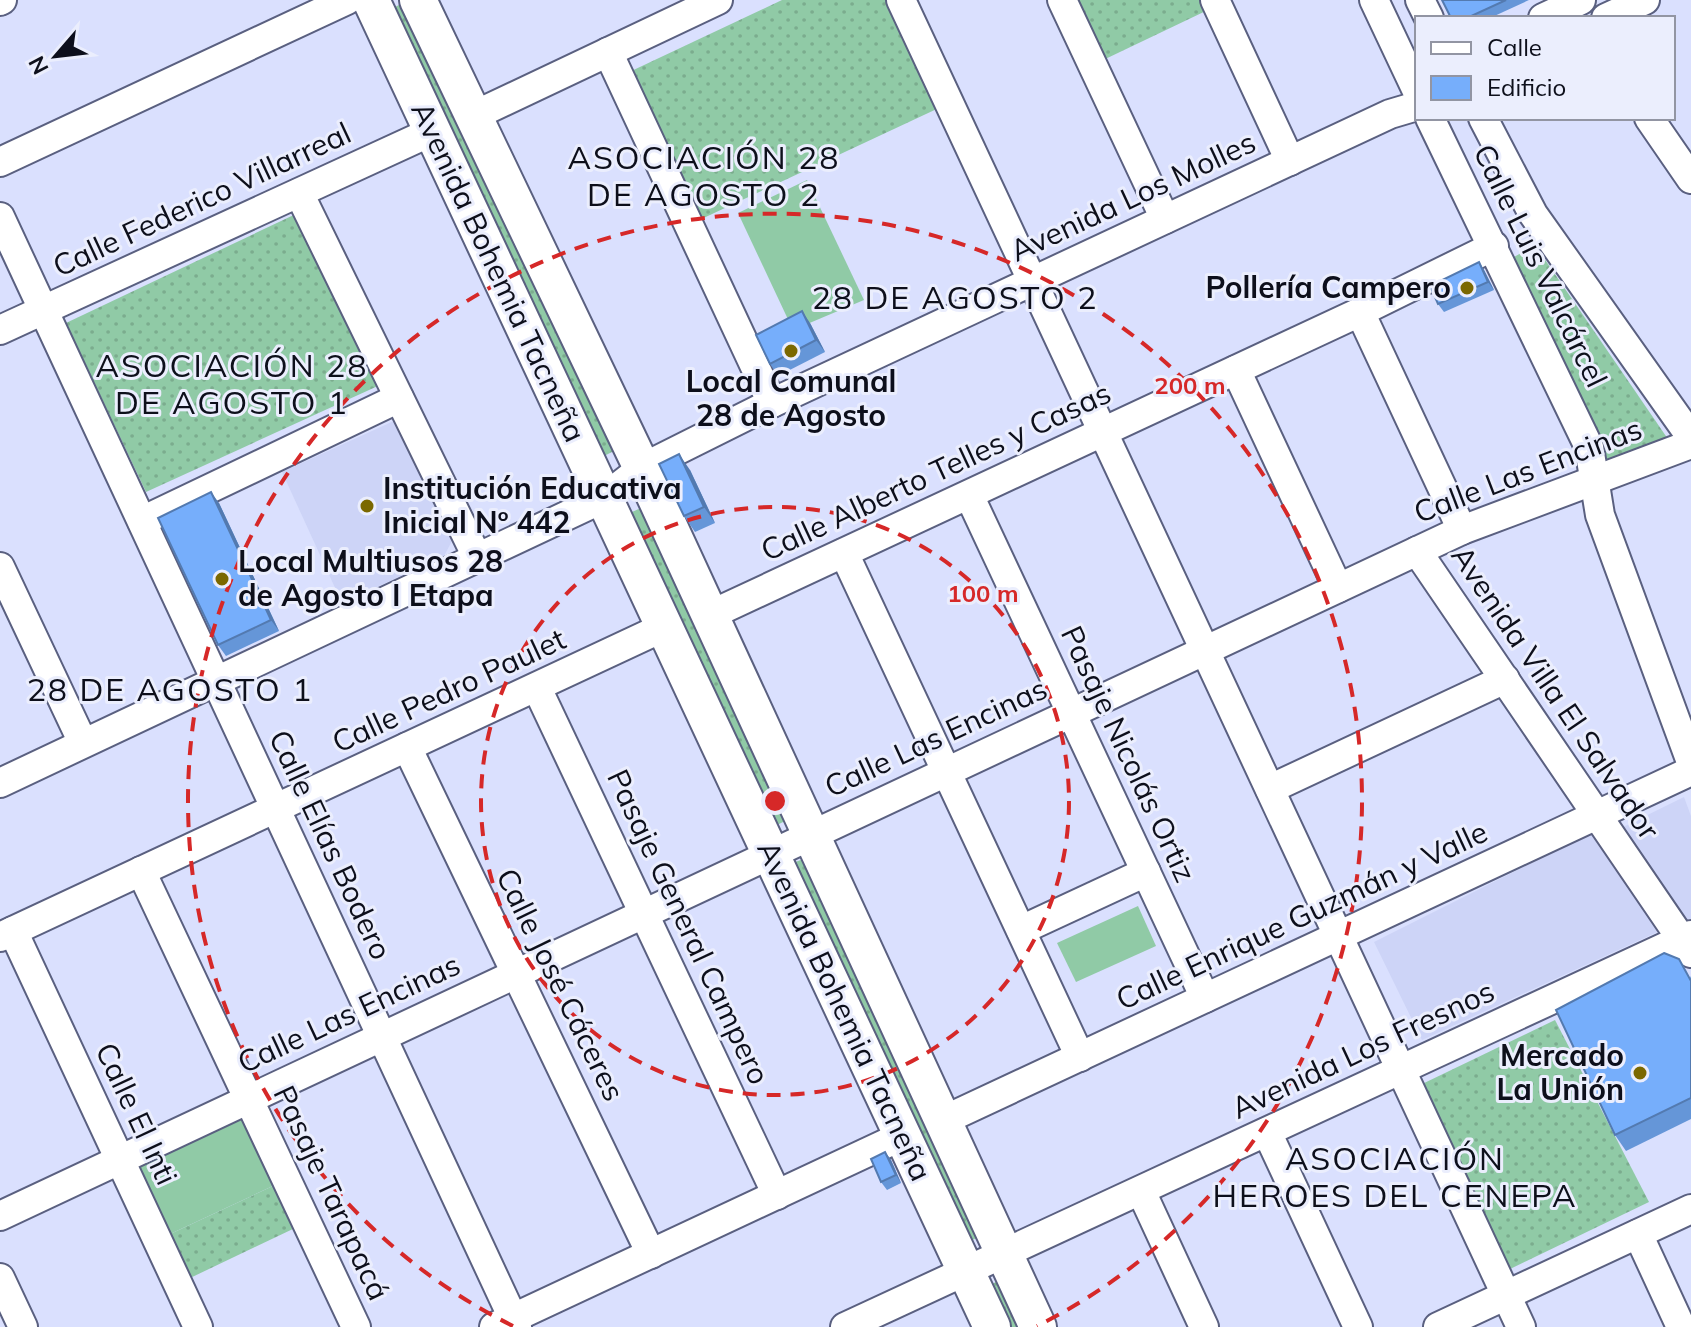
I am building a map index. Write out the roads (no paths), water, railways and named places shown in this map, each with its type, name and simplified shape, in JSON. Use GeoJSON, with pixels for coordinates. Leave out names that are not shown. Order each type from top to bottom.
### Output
{"type":"FeatureCollection","features":[{"type":"Feature","properties":{"kind":"main road","name":"Avenida Bohemia Tacneña"},"geometry":{"type":"LineString","coordinates":[[371,0],[992,1327]]}},
{"type":"Feature","properties":{"kind":"main road","name":"Avenida Bohemia Tacneña"},"geometry":{"type":"LineString","coordinates":[[418,0],[642,468],[1038,1327]]}},
{"type":"Feature","properties":{"kind":"street"},"geometry":{"type":"LineString","coordinates":[[473,116],[718,0]]}},
{"type":"Feature","properties":{"kind":"street"},"geometry":{"type":"LineString","coordinates":[[901,0],[1521,1327]]}},
{"type":"Feature","properties":{"kind":"street"},"geometry":{"type":"LineString","coordinates":[[1062,0],[1165,219]]}},
{"type":"Feature","properties":{"kind":"street"},"geometry":{"type":"LineString","coordinates":[[1215,0],[1290,161]]}},
{"type":"Feature","properties":{"kind":"street"},"geometry":{"type":"LineString","coordinates":[[1374,0],[1415,86]]}},
{"type":"Feature","properties":{"kind":"street"},"geometry":{"type":"LineString","coordinates":[[1547,16],[1581,0]]}},
{"type":"Feature","properties":{"kind":"street"},"geometry":{"type":"LineString","coordinates":[[1610,16],[1645,0]]}},
{"type":"Feature","properties":{"kind":"street"},"geometry":{"type":"LineString","coordinates":[[0,162],[333,3]]}},
{"type":"Feature","properties":{"kind":"street"},"geometry":{"type":"LineString","coordinates":[[608,52],[772,403]]}},
{"type":"Feature","properties":{"kind":"street","name":"Avenida Los Molles"},"geometry":{"type":"LineString","coordinates":[[0,783],[604,498],[642,468],[772,403],[1404,110],[1415,93]]}},
{"type":"Feature","properties":{"kind":"street","name":"Calle Luis Valcárcel"},"geometry":{"type":"LineString","coordinates":[[1431,120],[1589,447],[1600,515],[1691,762]]}},
{"type":"Feature","properties":{"kind":"street"},"geometry":{"type":"LineString","coordinates":[[1484,120],[1533,214],[1691,437]]}},
{"type":"Feature","properties":{"kind":"street"},"geometry":{"type":"LineString","coordinates":[[1650,120],[1691,179]]}},
{"type":"Feature","properties":{"kind":"street","name":"Calle Federico Villarreal"},"geometry":{"type":"LineString","coordinates":[[0,330],[433,131]]}},
{"type":"Feature","properties":{"kind":"street"},"geometry":{"type":"LineString","coordinates":[[299,193],[478,559]]}},
{"type":"Feature","properties":{"kind":"street","name":"Calle Elías Bodero"},"geometry":{"type":"LineString","coordinates":[[0,217],[382,1036],[508,1324]]}},
{"type":"Feature","properties":{"kind":"street","name":"Calle Alberto Telles y Casas"},"geometry":{"type":"LineString","coordinates":[[710,615],[1360,312],[1494,246]]}},
{"type":"Feature","properties":{"kind":"street"},"geometry":{"type":"LineString","coordinates":[[1360,312],[1462,530]]}},
{"type":"Feature","properties":{"kind":"street"},"geometry":{"type":"LineString","coordinates":[[1236,370],[1338,588]]}},
{"type":"Feature","properties":{"kind":"street"},"geometry":{"type":"LineString","coordinates":[[142,521],[399,398]]}},
{"type":"Feature","properties":{"kind":"street","name":"Calle Las Encinas"},"geometry":{"type":"LineString","coordinates":[[0,1216],[1462,530],[1691,444]]}},
{"type":"Feature","properties":{"kind":"street","name":"Pasaje Nicolás Ortiz"},"geometry":{"type":"LineString","coordinates":[[969,495],[1205,998]]}},
{"type":"Feature","properties":{"kind":"street","name":"Avenida Villa El Salvador"},"geometry":{"type":"LineString","coordinates":[[1417,551],[1688,943]]}},
{"type":"Feature","properties":{"kind":"street"},"geometry":{"type":"LineString","coordinates":[[844,553],[1080,1057]]}},
{"type":"Feature","properties":{"kind":"street"},"geometry":{"type":"LineString","coordinates":[[0,567],[83,743]]}},
{"type":"Feature","properties":{"kind":"street","name":"Calle Pedro Paulet"},"geometry":{"type":"LineString","coordinates":[[6,934],[664,627]]}},
{"type":"Feature","properties":{"kind":"street"},"geometry":{"type":"LineString","coordinates":[[1270,789],[1505,679]]}},
{"type":"Feature","properties":{"kind":"street","name":"Pasaje General Campero"},"geometry":{"type":"LineString","coordinates":[[537,688],[777,1195]]}},
{"type":"Feature","properties":{"kind":"street","name":"Calle José Cáceres"},"geometry":{"type":"LineString","coordinates":[[407,747],[651,1254]]}},
{"type":"Feature","properties":{"kind":"street","name":"Calle Enrique Guzmán y Valle"},"geometry":{"type":"LineString","coordinates":[[942,1121],[1691,771]]}},
{"type":"Feature","properties":{"kind":"street","name":"Pasaje Tarapacá"},"geometry":{"type":"LineString","coordinates":[[141,871],[356,1327]]}},
{"type":"Feature","properties":{"kind":"street"},"geometry":{"type":"LineString","coordinates":[[1021,930],[1146,872]]}},
{"type":"Feature","properties":{"kind":"street","name":"Calle El Inti"},"geometry":{"type":"LineString","coordinates":[[6,934],[120,1159],[198,1327]]}},
{"type":"Feature","properties":{"kind":"street","name":"Avenida Los Fresnos"},"geometry":{"type":"LineString","coordinates":[[845,1327],[1401,1070],[1688,943]]}},
{"type":"Feature","properties":{"kind":"street"},"geometry":{"type":"LineString","coordinates":[[1267,1132],[1358,1327]]}},
{"type":"Feature","properties":{"kind":"street"},"geometry":{"type":"LineString","coordinates":[[508,1324],[902,1136]]}},
{"type":"Feature","properties":{"kind":"street"},"geometry":{"type":"LineString","coordinates":[[1141,1191],[1204,1327]]}},
{"type":"Feature","properties":{"kind":"street"},"geometry":{"type":"LineString","coordinates":[[1438,1327],[1691,1209]]}},
{"type":"Feature","properties":{"kind":"street"},"geometry":{"type":"LineString","coordinates":[[1638,1234],[1681,1327]]}},
{"type":"Feature","properties":{"kind":"street"},"geometry":{"type":"LineString","coordinates":[[0,1278],[23,1327]]}},
{"type":"Feature","properties":{"kind":"place","name":"Pollería Campero"},"geometry":{"type":"Point","coordinates":[1467,288]}},
{"type":"Feature","properties":{"kind":"place","name":"Local Comunal 28 de Agosto"},"geometry":{"type":"Point","coordinates":[791,351]}},
{"type":"Feature","properties":{"kind":"place","name":"Institución Educativa Inicial Nº 442"},"geometry":{"type":"Point","coordinates":[367,506]}},
{"type":"Feature","properties":{"kind":"place","name":"Local Multiusos 28 de Agosto I Etapa"},"geometry":{"type":"Point","coordinates":[222,579]}},
{"type":"Feature","properties":{"kind":"place","name":"Mercado La Unión"},"geometry":{"type":"Point","coordinates":[1640,1073]}},
{"type":"Feature","properties":{"kind":"district","name":"ASOCIACIÓN 28 DE AGOSTO 2"},"geometry":{"type":"Point","coordinates":[704,176]}},
{"type":"Feature","properties":{"kind":"district","name":"28 DE AGOSTO 2"},"geometry":{"type":"Point","coordinates":[955,298]}},
{"type":"Feature","properties":{"kind":"district","name":"ASOCIACIÓN 28 DE AGOSTO 1"},"geometry":{"type":"Point","coordinates":[232,384]}},
{"type":"Feature","properties":{"kind":"district","name":"28 DE AGOSTO 1"},"geometry":{"type":"Point","coordinates":[170,690]}},
{"type":"Feature","properties":{"kind":"district","name":"ASOCIACIÓN HEROES DEL CENEPA"},"geometry":{"type":"Point","coordinates":[1395,1178]}}]}
